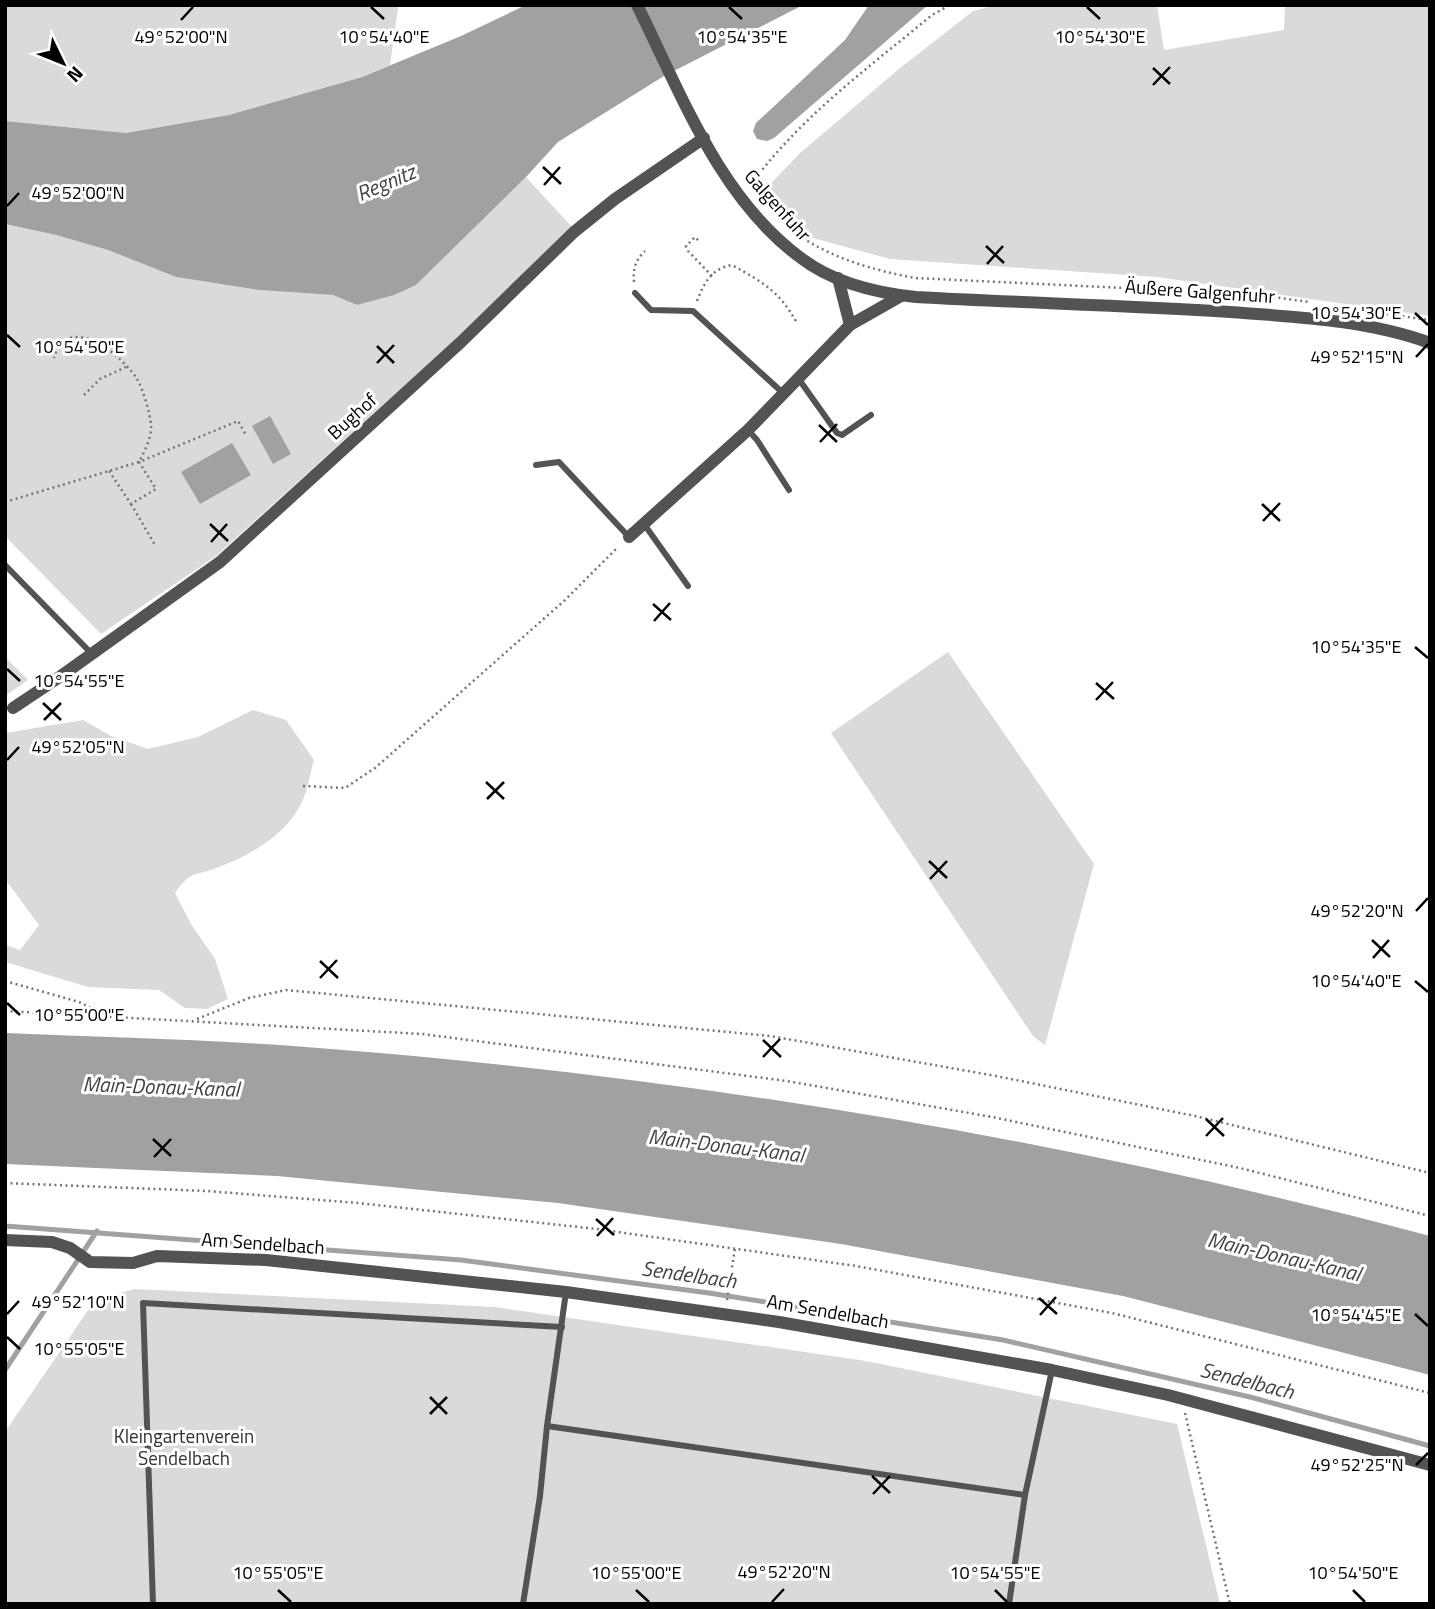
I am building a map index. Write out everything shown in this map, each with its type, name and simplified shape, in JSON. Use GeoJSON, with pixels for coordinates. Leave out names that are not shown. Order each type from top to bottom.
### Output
{"type":"FeatureCollection","features":[{"type":"Feature","properties":{"kind":"street","name":"Galgenfuhr"},"geometry":{"type":"LineString","coordinates":[[637,5],[704,138],[739,196],[780,241],[802,260],[838,278],[901,296],[965,300]]}},
{"type":"Feature","properties":{"kind":"street","name":"Bughof"},"geometry":{"type":"LineString","coordinates":[[13,708],[220,562],[461,342],[574,232],[615,199],[704,138]]}},
{"type":"Feature","properties":{"kind":"street"},"geometry":{"type":"LineString","coordinates":[[838,278],[850,325]]}},
{"type":"Feature","properties":{"kind":"street"},"geometry":{"type":"LineString","coordinates":[[629,537],[748,430],[850,325],[901,296]]}},
{"type":"Feature","properties":{"kind":"street","name":"Äußere Galgenfuhr"},"geometry":{"type":"LineString","coordinates":[[965,300],[1119,305],[1304,318],[1392,330],[1430,343]]}},
{"type":"Feature","properties":{"kind":"street","name":"Am Sendelbach"},"geometry":{"type":"LineString","coordinates":[[5,1240],[52,1242],[70,1248],[90,1262],[133,1263],[157,1256],[266,1260],[566,1292],[779,1322],[1052,1370],[1182,1399],[1430,1465]]}},
{"type":"Feature","properties":{"kind":"lane"},"geometry":{"type":"LineString","coordinates":[[635,293],[651,310],[693,311],[783,393]]}},
{"type":"Feature","properties":{"kind":"lane"},"geometry":{"type":"LineString","coordinates":[[798,378],[837,433],[842,435],[872,415]]}},
{"type":"Feature","properties":{"kind":"lane"},"geometry":{"type":"LineString","coordinates":[[748,430],[789,491]]}},
{"type":"Feature","properties":{"kind":"lane"},"geometry":{"type":"LineString","coordinates":[[536,465],[559,462],[629,537]]}},
{"type":"Feature","properties":{"kind":"lane"},"geometry":{"type":"LineString","coordinates":[[643,523],[676,565],[688,586]]}},
{"type":"Feature","properties":{"kind":"lane"},"geometry":{"type":"LineString","coordinates":[[5,565],[92,654]]}},
{"type":"Feature","properties":{"kind":"lane"},"geometry":{"type":"LineString","coordinates":[[523,1604],[566,1292]]}},
{"type":"Feature","properties":{"kind":"lane"},"geometry":{"type":"LineString","coordinates":[[153,1604],[143,1304],[562,1326]]}},
{"type":"Feature","properties":{"kind":"lane"},"geometry":{"type":"LineString","coordinates":[[1009,1604],[1025,1495],[1052,1370]]}},
{"type":"Feature","properties":{"kind":"lane"},"geometry":{"type":"LineString","coordinates":[[547,1426],[1025,1495]]}},
{"type":"Feature","properties":{"kind":"path"},"geometry":{"type":"LineString","coordinates":[[739,196],[747,190],[769,159],[812,114],[932,15],[950,5]]}},
{"type":"Feature","properties":{"kind":"path"},"geometry":{"type":"LineString","coordinates":[[792,230],[814,246],[842,258],[876,271],[915,278],[1251,293],[1320,304]]}},
{"type":"Feature","properties":{"kind":"path"},"geometry":{"type":"LineString","coordinates":[[698,240],[695,237],[687,246],[688,251],[712,276]]}},
{"type":"Feature","properties":{"kind":"path"},"geometry":{"type":"LineString","coordinates":[[635,293],[633,270],[645,251]]}},
{"type":"Feature","properties":{"kind":"path"},"geometry":{"type":"LineString","coordinates":[[693,311],[704,285],[720,268],[732,265],[762,282],[785,301],[797,323]]}},
{"type":"Feature","properties":{"kind":"path"},"geometry":{"type":"LineString","coordinates":[[1375,312],[1430,320]]}},
{"type":"Feature","properties":{"kind":"path"},"geometry":{"type":"LineString","coordinates":[[54,358],[60,344],[72,338],[87,338],[104,346],[138,380],[152,427],[139,462]]}},
{"type":"Feature","properties":{"kind":"path"},"geometry":{"type":"LineString","coordinates":[[84,395],[100,379],[126,367]]}},
{"type":"Feature","properties":{"kind":"path"},"geometry":{"type":"LineString","coordinates":[[5,502],[139,462],[238,421],[246,435]]}},
{"type":"Feature","properties":{"kind":"path"},"geometry":{"type":"LineString","coordinates":[[131,504],[156,489],[139,462]]}},
{"type":"Feature","properties":{"kind":"path"},"geometry":{"type":"LineString","coordinates":[[109,471],[155,545]]}},
{"type":"Feature","properties":{"kind":"path"},"geometry":{"type":"LineString","coordinates":[[303,786],[345,788],[376,768],[565,600],[629,537]]}},
{"type":"Feature","properties":{"kind":"path"},"geometry":{"type":"LineString","coordinates":[[5,981],[79,1002],[104,1015]]}},
{"type":"Feature","properties":{"kind":"path"},"geometry":{"type":"LineString","coordinates":[[194,1020],[249,998],[286,990],[563,1014],[770,1036],[996,1076],[1195,1116],[1430,1173]]}},
{"type":"Feature","properties":{"kind":"path"},"geometry":{"type":"LineString","coordinates":[[5,1011],[422,1034],[787,1081],[992,1117],[1240,1168],[1430,1216]]}},
{"type":"Feature","properties":{"kind":"path"},"geometry":{"type":"LineString","coordinates":[[5,1183],[207,1191],[358,1203],[597,1229],[735,1248],[856,1266],[1112,1313],[1430,1393]]}},
{"type":"Feature","properties":{"kind":"path"},"geometry":{"type":"LineString","coordinates":[[726,1303],[735,1248]]}},
{"type":"Feature","properties":{"kind":"path"},"geometry":{"type":"LineString","coordinates":[[1182,1399],[1230,1604]]}},
{"type":"Feature","properties":{"kind":"green space"},"geometry":{"type":"Polygon","coordinates":[[[5,5],[397,5],[398,8],[390,65],[361,77],[229,115],[126,133],[5,121],[5,5]]]}},
{"type":"Feature","properties":{"kind":"green space"},"geometry":{"type":"Polygon","coordinates":[[[996,5],[1157,5],[1164,50],[1284,30],[1285,5],[1430,5],[1430,316],[1157,277],[890,259],[802,235],[757,198],[799,154],[899,69],[973,11],[996,5]]]}},
{"type":"Feature","properties":{"kind":"green space"},"geometry":{"type":"Polygon","coordinates":[[[526,177],[572,227],[506,293],[216,556],[101,634],[5,536],[5,224],[108,250],[176,277],[259,290],[333,295],[357,305],[416,285],[526,177]]]}},
{"type":"Feature","properties":{"kind":"green space"},"geometry":{"type":"Polygon","coordinates":[[[948,652],[1094,864],[1045,1045],[1033,1036],[831,733],[948,652]]]}},
{"type":"Feature","properties":{"kind":"green space"},"geometry":{"type":"Polygon","coordinates":[[[5,657],[28,680],[5,696],[5,657]]]}},
{"type":"Feature","properties":{"kind":"green space"},"geometry":{"type":"Polygon","coordinates":[[[253,710],[286,720],[314,760],[302,802],[278,833],[243,856],[190,877],[175,893],[191,924],[215,959],[228,999],[207,1009],[185,1008],[159,990],[88,987],[5,962],[5,945],[20,950],[39,925],[5,879],[5,733],[83,720],[111,736],[148,749],[198,737],[253,710]]]}},
{"type":"Feature","properties":{"kind":"green space","name":"Kleingartenverein Sendelbach"},"geometry":{"type":"Polygon","coordinates":[[[135,1289],[495,1307],[866,1361],[1177,1424],[1220,1604],[5,1604],[5,1432],[95,1300],[135,1289]]]}},
{"type":"Feature","properties":{"kind":"water","name":"Regnitz"},"geometry":{"type":"Polygon","coordinates":[[[526,5],[803,5],[664,76],[558,142],[416,285],[394,295],[357,305],[333,295],[259,290],[176,277],[108,250],[5,224],[5,121],[126,133],[229,115],[362,77],[461,36],[526,5]]]}},
{"type":"Feature","properties":{"kind":"water"},"geometry":{"type":"Polygon","coordinates":[[[869,5],[928,5],[774,138],[767,141],[757,139],[753,131],[756,123],[845,40],[869,5]]]}},
{"type":"Feature","properties":{"kind":"water"},"geometry":{"type":"Polygon","coordinates":[[[270,416],[291,454],[273,464],[252,426],[270,416]]]}},
{"type":"Feature","properties":{"kind":"water"},"geometry":{"type":"Polygon","coordinates":[[[232,443],[251,475],[200,504],[181,472],[232,443]]]}},
{"type":"Feature","properties":{"kind":"water","name":"Main-Donau-Kanal"},"geometry":{"type":"Polygon","coordinates":[[[5,1033],[280,1045],[425,1057],[715,1091],[1004,1139],[1289,1200],[1430,1236],[1430,1375],[1123,1296],[841,1244],[558,1203],[277,1176],[5,1164],[5,1033]]]}},
{"type":"Feature","properties":{"kind":"waterway","name":"Sendelbach"},"geometry":{"type":"LineString","coordinates":[[5,1226],[461,1260],[709,1293],[1003,1340],[1250,1397],[1430,1446]]}},
{"type":"Feature","properties":{"kind":"waterway","name":"Sendelbach"},"geometry":{"type":"LineString","coordinates":[[5,1370],[97,1231]]}}]}
